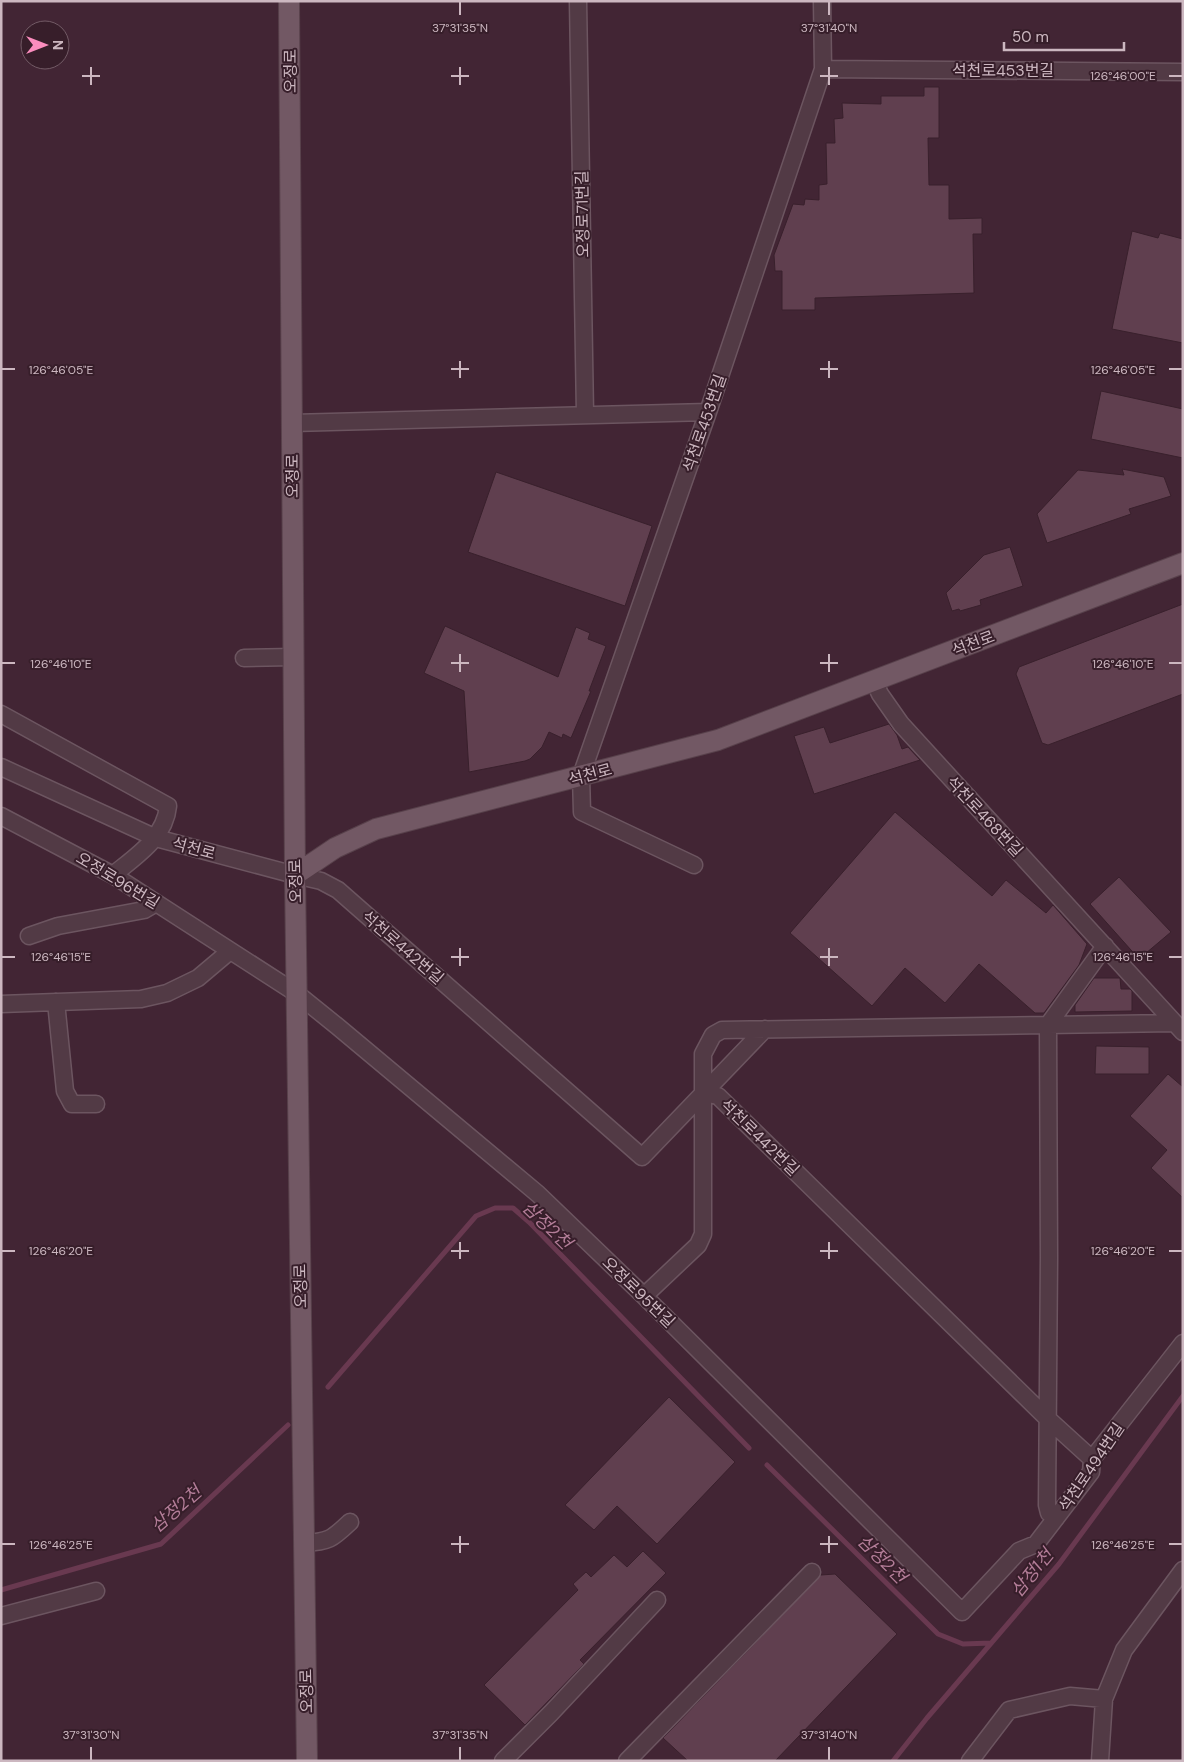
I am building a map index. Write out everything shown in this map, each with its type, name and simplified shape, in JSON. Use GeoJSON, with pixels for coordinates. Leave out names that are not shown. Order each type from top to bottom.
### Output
{"type":"FeatureCollection","features":[{"type":"Feature","properties":{"kind":"main road","name":"오정로"},"geometry":{"type":"LineString","coordinates":[[289,1],[296,993],[307,1761]]}},
{"type":"Feature","properties":{"kind":"main road","name":"석천로"},"geometry":{"type":"LineString","coordinates":[[295,875],[335,848],[376,829],[718,740],[1183,563]]}},
{"type":"Feature","properties":{"kind":"street","name":"석천로453번길"},"geometry":{"type":"LineString","coordinates":[[581,776],[708,412],[823,69],[822,1]]}},
{"type":"Feature","properties":{"kind":"street","name":"오정로71번길"},"geometry":{"type":"LineString","coordinates":[[578,8],[585,414]]}},
{"type":"Feature","properties":{"kind":"street","name":"석천로453번길"},"geometry":{"type":"LineString","coordinates":[[823,69],[1183,72]]}},
{"type":"Feature","properties":{"kind":"street"},"geometry":{"type":"LineString","coordinates":[[292,424],[585,414],[708,412]]}},
{"type":"Feature","properties":{"kind":"street"},"geometry":{"type":"LineString","coordinates":[[244,658],[293,657]]}},
{"type":"Feature","properties":{"kind":"street","name":"석천로468번길"},"geometry":{"type":"LineString","coordinates":[[874,681],[880,694],[901,724],[1178,1027]]}},
{"type":"Feature","properties":{"kind":"street"},"geometry":{"type":"LineString","coordinates":[[1,714],[168,806],[167,816],[156,838],[113,875]]}},
{"type":"Feature","properties":{"kind":"street","name":"석천로"},"geometry":{"type":"LineString","coordinates":[[1,767],[156,838],[295,875]]}},
{"type":"Feature","properties":{"kind":"street"},"geometry":{"type":"LineString","coordinates":[[581,776],[582,812],[694,865]]}},
{"type":"Feature","properties":{"kind":"street","name":"오정로96번길"},"geometry":{"type":"LineString","coordinates":[[1,816],[113,875],[296,993]]}},
{"type":"Feature","properties":{"kind":"street","name":"석천로442번길"},"geometry":{"type":"LineString","coordinates":[[295,875],[321,881],[338,890],[642,1157],[703,1093],[718,1096],[1048,1420],[1092,1459]]}},
{"type":"Feature","properties":{"kind":"street"},"geometry":{"type":"LineString","coordinates":[[29,936],[58,926],[144,910],[156,903]]}},
{"type":"Feature","properties":{"kind":"street"},"geometry":{"type":"LineString","coordinates":[[1056,1518],[1050,1512],[1047,1504],[1048,1025],[1105,946]]}},
{"type":"Feature","properties":{"kind":"street"},"geometry":{"type":"LineString","coordinates":[[1,1004],[141,999],[167,993],[198,978],[230,951]]}},
{"type":"Feature","properties":{"kind":"street","name":"오정로95번길"},"geometry":{"type":"LineString","coordinates":[[296,993],[538,1194],[644,1296],[962,1612],[1020,1551],[1036,1544]]}},
{"type":"Feature","properties":{"kind":"street"},"geometry":{"type":"LineString","coordinates":[[56,1002],[66,1091],[72,1104],[96,1104]]}},
{"type":"Feature","properties":{"kind":"street"},"geometry":{"type":"LineString","coordinates":[[644,1296],[698,1245],[703,1234],[703,1054],[712,1035],[722,1030],[765,1029],[1048,1025],[1178,1027]]}},
{"type":"Feature","properties":{"kind":"street"},"geometry":{"type":"LineString","coordinates":[[703,1093],[765,1029]]}},
{"type":"Feature","properties":{"kind":"street","name":"석천로494번길"},"geometry":{"type":"LineString","coordinates":[[1036,1544],[1091,1472],[1092,1459],[1183,1343]]}},
{"type":"Feature","properties":{"kind":"street"},"geometry":{"type":"LineString","coordinates":[[304,1543],[323,1543],[336,1536],[350,1522]]}},
{"type":"Feature","properties":{"kind":"street"},"geometry":{"type":"LineString","coordinates":[[1100,1761],[1104,1699],[1124,1650],[1183,1570]]}},
{"type":"Feature","properties":{"kind":"street"},"geometry":{"type":"LineString","coordinates":[[628,1761],[812,1572]]}},
{"type":"Feature","properties":{"kind":"street"},"geometry":{"type":"LineString","coordinates":[[1,1616],[96,1591]]}},
{"type":"Feature","properties":{"kind":"street"},"geometry":{"type":"LineString","coordinates":[[503,1761],[551,1713],[656,1600]]}},
{"type":"Feature","properties":{"kind":"street"},"geometry":{"type":"LineString","coordinates":[[970,1761],[1009,1710],[1070,1696],[1104,1699]]}},
{"type":"Feature","properties":{"kind":"building"},"geometry":{"type":"Polygon","coordinates":[[[924,87],[939,87],[939,138],[928,138],[929,185],[949,185],[949,219],[982,218],[982,234],[973,234],[974,293],[815,298],[815,310],[782,310],[782,271],[775,271],[774,255],[793,204],[804,205],[805,199],[819,200],[819,185],[827,184],[826,143],[835,143],[834,119],[843,118],[842,103],[881,104],[881,96],[924,96],[924,87]]]}},
{"type":"Feature","properties":{"kind":"building"},"geometry":{"type":"Polygon","coordinates":[[[1132,231],[1158,238],[1160,233],[1183,239],[1183,343],[1112,329],[1132,231]]]}},
{"type":"Feature","properties":{"kind":"building"},"geometry":{"type":"Polygon","coordinates":[[[1101,391],[1183,409],[1183,458],[1091,439],[1101,391]]]}},
{"type":"Feature","properties":{"kind":"building"},"geometry":{"type":"Polygon","coordinates":[[[1122,469],[1164,477],[1171,496],[1129,509],[1131,514],[1047,543],[1037,514],[1078,470],[1124,475],[1122,469]]]}},
{"type":"Feature","properties":{"kind":"building"},"geometry":{"type":"Polygon","coordinates":[[[496,472],[652,526],[625,606],[468,552],[496,472]]]}},
{"type":"Feature","properties":{"kind":"building"},"geometry":{"type":"Polygon","coordinates":[[[1010,547],[1023,586],[980,600],[981,605],[960,611],[959,609],[952,611],[946,593],[984,555],[1010,547]]]}},
{"type":"Feature","properties":{"kind":"building"},"geometry":{"type":"Polygon","coordinates":[[[1183,604],[1183,694],[1048,745],[1042,743],[1016,674],[1019,667],[1183,604]]]}},
{"type":"Feature","properties":{"kind":"building"},"geometry":{"type":"Polygon","coordinates":[[[445,626],[558,677],[576,627],[590,633],[588,639],[606,646],[589,691],[591,691],[571,738],[563,734],[562,738],[549,732],[542,747],[530,759],[469,772],[464,691],[424,673],[445,626]]]}},
{"type":"Feature","properties":{"kind":"building"},"geometry":{"type":"Polygon","coordinates":[[[889,724],[897,735],[902,749],[908,747],[920,760],[814,794],[794,736],[824,727],[830,743],[889,724]]]}},
{"type":"Feature","properties":{"kind":"building"},"geometry":{"type":"Polygon","coordinates":[[[895,812],[992,896],[1006,880],[1046,913],[1053,905],[1087,944],[1079,965],[1044,1013],[1035,1013],[979,964],[945,1003],[905,968],[872,1006],[790,933],[895,812]]]}},
{"type":"Feature","properties":{"kind":"building"},"geometry":{"type":"Polygon","coordinates":[[[1119,877],[1171,932],[1139,959],[1090,904],[1119,877]]]}},
{"type":"Feature","properties":{"kind":"building"},"geometry":{"type":"Polygon","coordinates":[[[1094,978],[1120,978],[1121,989],[1130,989],[1132,991],[1132,1011],[1075,1012],[1075,1005],[1094,978]]]}},
{"type":"Feature","properties":{"kind":"building"},"geometry":{"type":"Polygon","coordinates":[[[1096,1046],[1149,1047],[1149,1074],[1095,1074],[1096,1046]]]}},
{"type":"Feature","properties":{"kind":"building"},"geometry":{"type":"Polygon","coordinates":[[[1168,1074],[1183,1087],[1183,1198],[1151,1168],[1167,1150],[1130,1116],[1168,1074]]]}},
{"type":"Feature","properties":{"kind":"building"},"geometry":{"type":"Polygon","coordinates":[[[669,1397],[735,1462],[657,1544],[617,1506],[594,1530],[565,1505],[669,1397]]]}},
{"type":"Feature","properties":{"kind":"building"},"geometry":{"type":"Polygon","coordinates":[[[643,1551],[666,1573],[580,1660],[584,1664],[525,1725],[484,1685],[578,1590],[573,1584],[586,1572],[591,1577],[614,1555],[627,1567],[643,1551]]]}},
{"type":"Feature","properties":{"kind":"building"},"geometry":{"type":"Polygon","coordinates":[[[835,1574],[897,1634],[775,1761],[688,1761],[663,1738],[821,1575],[835,1574]]]}},
{"type":"Feature","properties":{"kind":"waterway","name":"삼정2천"},"geometry":{"type":"LineString","coordinates":[[328,1387],[476,1216],[495,1208],[513,1208],[529,1222],[749,1448]]}},
{"type":"Feature","properties":{"kind":"waterway","name":"삼정1천"},"geometry":{"type":"LineString","coordinates":[[893,1761],[927,1718],[1059,1564],[1183,1396]]}},
{"type":"Feature","properties":{"kind":"waterway","name":"삼정2천"},"geometry":{"type":"LineString","coordinates":[[1,1590],[161,1544],[288,1425]]}},
{"type":"Feature","properties":{"kind":"waterway","name":"삼정2천"},"geometry":{"type":"LineString","coordinates":[[767,1465],[938,1634],[963,1644],[991,1643]]}}]}
